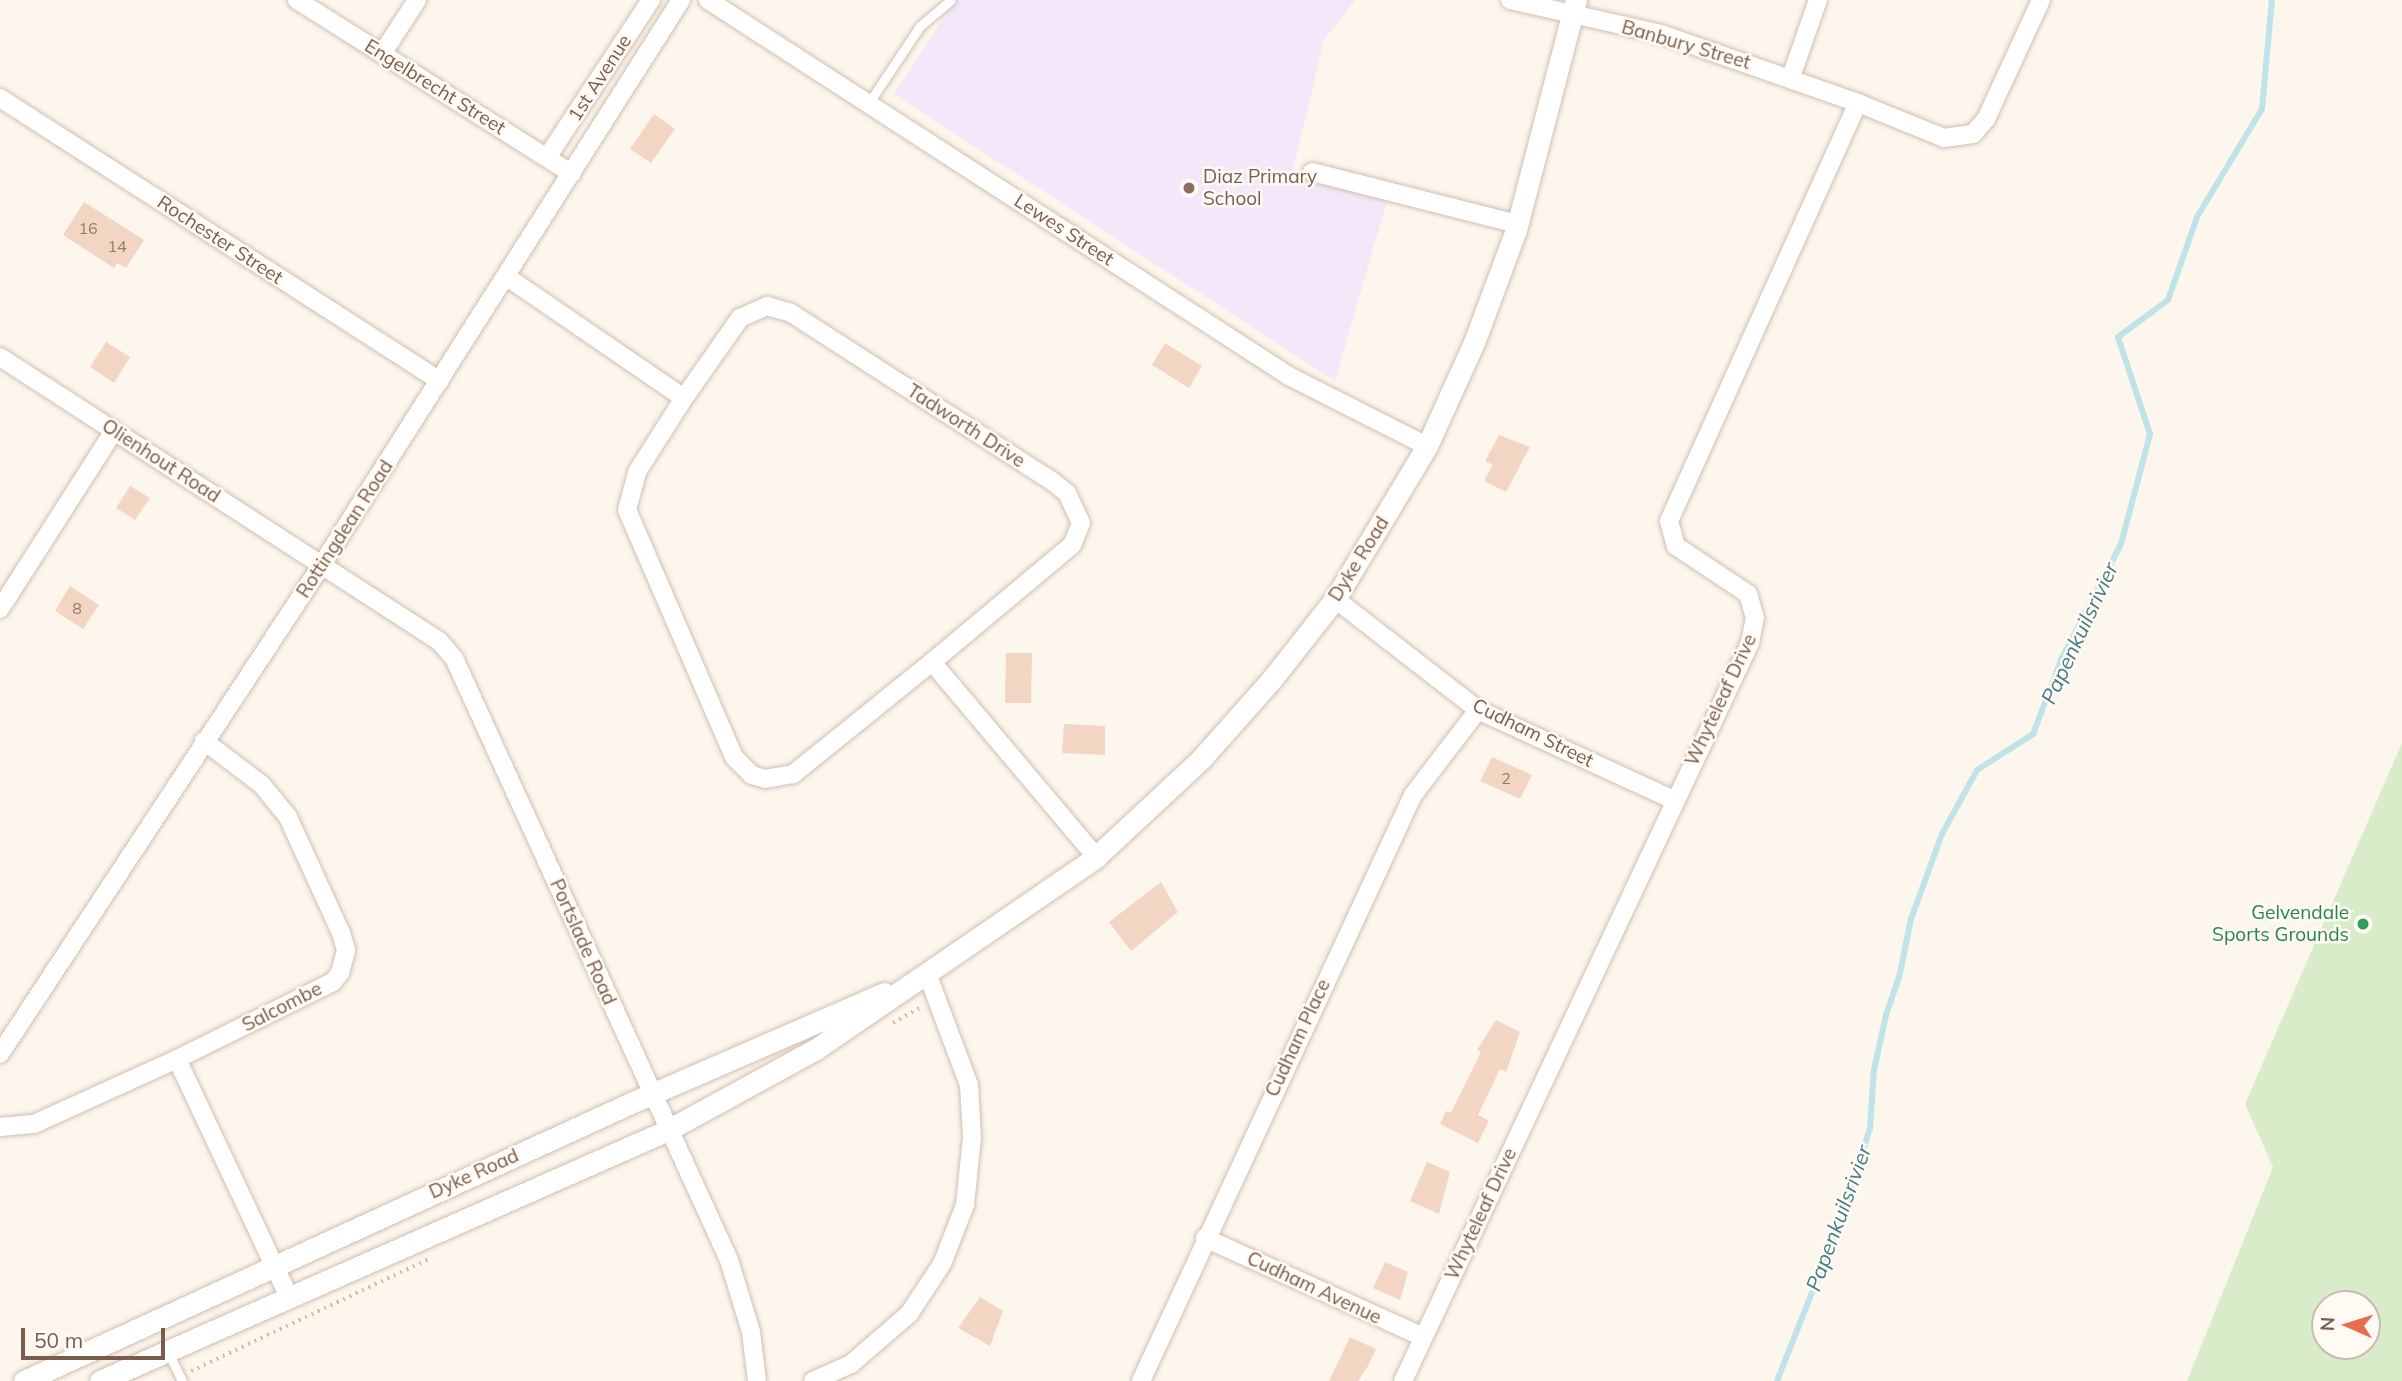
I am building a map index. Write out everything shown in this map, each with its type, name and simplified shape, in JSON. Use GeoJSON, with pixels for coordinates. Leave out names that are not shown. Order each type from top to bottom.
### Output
{"type":"FeatureCollection","features":[{"type":"Feature","properties":{"kind":"street","name":"Engelbrecht Street"},"geometry":{"type":"LineString","coordinates":[[297,0],[548,156],[572,174]]}},
{"type":"Feature","properties":{"kind":"street"},"geometry":{"type":"LineString","coordinates":[[382,54],[417,0]]}},
{"type":"Feature","properties":{"kind":"street","name":"1st Avenue"},"geometry":{"type":"LineString","coordinates":[[548,156],[652,0]]}},
{"type":"Feature","properties":{"kind":"street","name":"Rottingdean Road"},"geometry":{"type":"LineString","coordinates":[[0,1054],[321,566],[681,0]]}},
{"type":"Feature","properties":{"kind":"street","name":"Lewes Street"},"geometry":{"type":"LineString","coordinates":[[708,0],[1289,376],[1427,446]]}},
{"type":"Feature","properties":{"kind":"street","name":"Banbury Street"},"geometry":{"type":"LineString","coordinates":[[1510,0],[1574,7],[1791,77],[1858,103]]}},
{"type":"Feature","properties":{"kind":"street"},"geometry":{"type":"LineString","coordinates":[[1791,77],[1818,0]]}},
{"type":"Feature","properties":{"kind":"street"},"geometry":{"type":"LineString","coordinates":[[1858,103],[1944,138],[1973,134],[1986,118],[2041,0]]}},
{"type":"Feature","properties":{"kind":"street","name":"Dyke Road"},"geometry":{"type":"LineString","coordinates":[[100,1381],[288,1295],[668,1130],[816,1049],[1096,857],[1201,759],[1272,679],[1335,599],[1427,446],[1475,340],[1518,224],[1574,7]]}},
{"type":"Feature","properties":{"kind":"street","name":"Rochester Street"},"geometry":{"type":"LineString","coordinates":[[0,98],[440,381]]}},
{"type":"Feature","properties":{"kind":"street","name":"Whyteleaf Drive"},"geometry":{"type":"LineString","coordinates":[[1403,1381],[1750,643],[1755,618],[1743,587],[1676,546],[1669,530],[1671,510],[1858,103]]}},
{"type":"Feature","properties":{"kind":"street"},"geometry":{"type":"LineString","coordinates":[[1312,172],[1518,224]]}},
{"type":"Feature","properties":{"kind":"street"},"geometry":{"type":"LineString","coordinates":[[507,277],[684,398]]}},
{"type":"Feature","properties":{"kind":"street","name":"Tadworth Drive"},"geometry":{"type":"LineString","coordinates":[[778,307],[1067,493],[1081,523],[1072,545],[932,663],[793,774],[765,779],[740,765],[627,510],[637,472],[684,398],[740,318],[755,309],[778,307]]}},
{"type":"Feature","properties":{"kind":"street","name":"Olienhout Road"},"geometry":{"type":"LineString","coordinates":[[0,357],[321,566]]}},
{"type":"Feature","properties":{"kind":"street"},"geometry":{"type":"LineString","coordinates":[[0,609],[114,431]]}},
{"type":"Feature","properties":{"kind":"street","name":"Portslade Road"},"geometry":{"type":"LineString","coordinates":[[321,566],[439,641],[454,658],[729,1260],[751,1332],[757,1381]]}},
{"type":"Feature","properties":{"kind":"street","name":"Cudham Street"},"geometry":{"type":"LineString","coordinates":[[1335,599],[1478,710],[1674,800]]}},
{"type":"Feature","properties":{"kind":"street"},"geometry":{"type":"LineString","coordinates":[[932,663],[1096,857]]}},
{"type":"Feature","properties":{"kind":"street","name":"Cudham Place"},"geometry":{"type":"LineString","coordinates":[[1141,1381],[1205,1238],[1413,795],[1478,710]]}},
{"type":"Feature","properties":{"kind":"street","name":"Salcombe"},"geometry":{"type":"LineString","coordinates":[[0,1127],[34,1124],[177,1059],[332,982],[346,950],[288,817],[262,785],[204,741]]}},
{"type":"Feature","properties":{"kind":"street"},"geometry":{"type":"LineString","coordinates":[[813,1381],[860,1358],[909,1314],[942,1264],[964,1205],[972,1137],[969,1086],[927,973]]}},
{"type":"Feature","properties":{"kind":"street","name":"Dyke Road"},"geometry":{"type":"LineString","coordinates":[[24,1381],[651,1094],[927,973]]}},
{"type":"Feature","properties":{"kind":"street"},"geometry":{"type":"LineString","coordinates":[[177,1059],[288,1295]]}},
{"type":"Feature","properties":{"kind":"street","name":"Cudham Avenue"},"geometry":{"type":"LineString","coordinates":[[1205,1238],[1423,1337]]}},
{"type":"Feature","properties":{"kind":"lane"},"geometry":{"type":"LineString","coordinates":[[869,104],[920,26],[951,0]]}},
{"type":"Feature","properties":{"kind":"lane"},"geometry":{"type":"LineString","coordinates":[[168,1350],[182,1381]]}},
{"type":"Feature","properties":{"kind":"shaded area","name":"Diaz Primary School"},"geometry":{"type":"Polygon","coordinates":[[[955,0],[1355,0],[1324,40],[1292,175],[1387,201],[1335,381],[894,94],[955,0]]]}},
{"type":"Feature","properties":{"kind":"green space","name":"Gelvendale Sports Grounds"},"geometry":{"type":"Polygon","coordinates":[[[2402,743],[2402,1381],[2187,1381],[2273,1167],[2245,1104],[2402,743]]]}},
{"type":"Feature","properties":{"kind":"building"},"geometry":{"type":"Polygon","coordinates":[[[654,114],[675,129],[651,163],[630,149],[654,114]]]}},
{"type":"Feature","properties":{"kind":"building"},"geometry":{"type":"Polygon","coordinates":[[[84,202],[144,240],[126,268],[117,263],[114,268],[63,235],[84,202]]]}},
{"type":"Feature","properties":{"kind":"building"},"geometry":{"type":"Polygon","coordinates":[[[106,342],[130,357],[114,383],[90,367],[106,342]]]}},
{"type":"Feature","properties":{"kind":"building"},"geometry":{"type":"Polygon","coordinates":[[[1165,343],[1202,366],[1189,388],[1152,365],[1165,343]]]}},
{"type":"Feature","properties":{"kind":"building"},"geometry":{"type":"Polygon","coordinates":[[[1499,435],[1530,447],[1506,492],[1484,481],[1493,465],[1485,461],[1499,435]]]}},
{"type":"Feature","properties":{"kind":"building"},"geometry":{"type":"Polygon","coordinates":[[[130,486],[150,498],[135,520],[116,508],[130,486]]]}},
{"type":"Feature","properties":{"kind":"building"},"geometry":{"type":"Polygon","coordinates":[[[70,586],[99,605],[83,629],[55,611],[70,586]]]}},
{"type":"Feature","properties":{"kind":"building"},"geometry":{"type":"Polygon","coordinates":[[[1006,653],[1032,653],[1031,703],[1005,703],[1006,653]]]}},
{"type":"Feature","properties":{"kind":"building"},"geometry":{"type":"Polygon","coordinates":[[[1064,724],[1105,726],[1105,755],[1062,753],[1064,724]]]}},
{"type":"Feature","properties":{"kind":"building"},"geometry":{"type":"Polygon","coordinates":[[[1492,757],[1532,775],[1520,799],[1480,781],[1492,757]]]}},
{"type":"Feature","properties":{"kind":"building"},"geometry":{"type":"Polygon","coordinates":[[[1161,882],[1178,912],[1131,951],[1109,922],[1161,882]]]}},
{"type":"Feature","properties":{"kind":"building"},"geometry":{"type":"Polygon","coordinates":[[[1496,1020],[1520,1032],[1506,1072],[1500,1069],[1478,1115],[1489,1121],[1478,1143],[1440,1124],[1446,1111],[1451,1113],[1481,1052],[1477,1050],[1496,1020]]]}},
{"type":"Feature","properties":{"kind":"building"},"geometry":{"type":"Polygon","coordinates":[[[1427,1162],[1450,1172],[1439,1214],[1410,1201],[1427,1162]]]}},
{"type":"Feature","properties":{"kind":"building"},"geometry":{"type":"Polygon","coordinates":[[[1385,1262],[1408,1272],[1400,1300],[1373,1288],[1385,1262]]]}},
{"type":"Feature","properties":{"kind":"building"},"geometry":{"type":"Polygon","coordinates":[[[980,1297],[1003,1311],[990,1346],[958,1328],[980,1297]]]}},
{"type":"Feature","properties":{"kind":"building"},"geometry":{"type":"Polygon","coordinates":[[[1350,1337],[1376,1349],[1368,1366],[1358,1381],[1329,1381],[1350,1337]]]}},
{"type":"Feature","properties":{"kind":"waterway","name":"Papenkuilsrivier"},"geometry":{"type":"LineString","coordinates":[[1777,1381],[1844,1212],[1870,1128],[1874,1070],[1886,1015],[1899,978],[1911,919],[1942,834],[1977,770],[2033,734],[2061,660],[2121,544],[2150,434],[2118,337],[2168,300],[2197,217],[2262,109],[2272,0]]}},
{"type":"Feature","properties":{"kind":"place","name":"Diaz Primary School"},"geometry":{"type":"Point","coordinates":[1189,188]}},
{"type":"Feature","properties":{"kind":"place","name":"Gelvendale Sports Grounds"},"geometry":{"type":"Point","coordinates":[2363,924]}}]}
